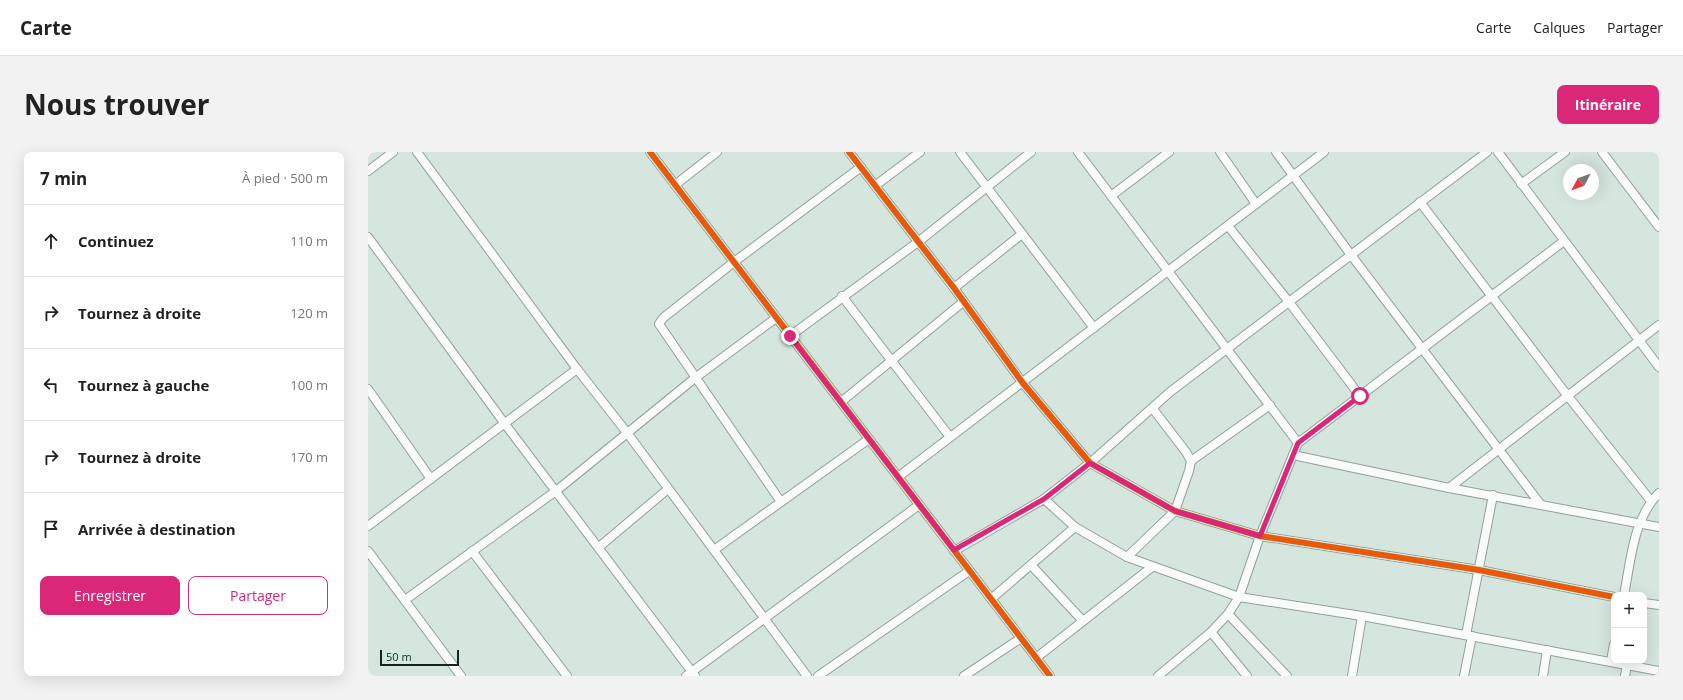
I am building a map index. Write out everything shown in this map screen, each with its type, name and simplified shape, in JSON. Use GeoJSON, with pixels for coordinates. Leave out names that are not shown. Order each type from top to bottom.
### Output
{"type":"FeatureCollection","features":[{"type":"Feature","properties":{"kind":"street"},"geometry":{"type":"LineString","coordinates":[[368,171],[393,152]]}},
{"type":"Feature","properties":{"kind":"street"},"geometry":{"type":"LineString","coordinates":[[417,152],[577,369],[628,434],[807,676]]}},
{"type":"Feature","properties":{"kind":"street"},"geometry":{"type":"LineString","coordinates":[[650,152],[1050,676]]}},
{"type":"Feature","properties":{"kind":"street"},"geometry":{"type":"LineString","coordinates":[[675,185],[717,152]]}},
{"type":"Feature","properties":{"kind":"street"},"geometry":{"type":"LineString","coordinates":[[849,152],[876,185],[954,288],[1022,382],[1090,463],[1175,511],[1260,536],[1479,570],[1611,596]]}},
{"type":"Feature","properties":{"kind":"street"},"geometry":{"type":"LineString","coordinates":[[876,185],[920,152]]}},
{"type":"Feature","properties":{"kind":"street"},"geometry":{"type":"LineString","coordinates":[[960,152],[1094,328]]}},
{"type":"Feature","properties":{"kind":"street"},"geometry":{"type":"LineString","coordinates":[[790,336],[842,296],[918,242],[986,186],[1031,152]]}},
{"type":"Feature","properties":{"kind":"street"},"geometry":{"type":"LineString","coordinates":[[1078,152],[1298,443]]}},
{"type":"Feature","properties":{"kind":"street"},"geometry":{"type":"LineString","coordinates":[[1111,196],[1169,152]]}},
{"type":"Feature","properties":{"kind":"street"},"geometry":{"type":"LineString","coordinates":[[1220,152],[1256,204]]}},
{"type":"Feature","properties":{"kind":"street"},"geometry":{"type":"LineString","coordinates":[[1276,152],[1351,255],[1500,449],[1541,505]]}},
{"type":"Feature","properties":{"kind":"street"},"geometry":{"type":"LineString","coordinates":[[898,477],[1324,152]]}},
{"type":"Feature","properties":{"kind":"street"},"geometry":{"type":"LineString","coordinates":[[954,550],[1044,499],[1090,463],[1170,392],[1487,152]]}},
{"type":"Feature","properties":{"kind":"street"},"geometry":{"type":"LineString","coordinates":[[1498,152],[1638,341],[1659,367]]}},
{"type":"Feature","properties":{"kind":"street"},"geometry":{"type":"LineString","coordinates":[[1521,184],[1564,152]]}},
{"type":"Feature","properties":{"kind":"street"},"geometry":{"type":"LineString","coordinates":[[1602,152],[1659,226]]}},
{"type":"Feature","properties":{"kind":"street"},"geometry":{"type":"LineString","coordinates":[[781,502],[659,324],[663,318],[734,262],[861,167]]}},
{"type":"Feature","properties":{"kind":"street"},"geometry":{"type":"LineString","coordinates":[[1420,202],[1567,395],[1651,501]]}},
{"type":"Feature","properties":{"kind":"street"},"geometry":{"type":"LineString","coordinates":[[1228,226],[1289,302],[1360,396]]}},
{"type":"Feature","properties":{"kind":"street"},"geometry":{"type":"LineString","coordinates":[[954,288],[1022,234]]}},
{"type":"Feature","properties":{"kind":"street"},"geometry":{"type":"LineString","coordinates":[[368,237],[505,424],[599,547],[691,675],[763,618],[919,505]]}},
{"type":"Feature","properties":{"kind":"street"},"geometry":{"type":"LineString","coordinates":[[1158,676],[1210,632],[1228,614],[1239,597],[1260,536],[1298,443],[1564,241]]}},
{"type":"Feature","properties":{"kind":"street"},"geometry":{"type":"LineString","coordinates":[[842,296],[890,361],[950,437]]}},
{"type":"Feature","properties":{"kind":"street"},"geometry":{"type":"LineString","coordinates":[[841,402],[963,302]]}},
{"type":"Feature","properties":{"kind":"street"},"geometry":{"type":"LineString","coordinates":[[405,600],[556,491],[695,378],[776,318]]}},
{"type":"Feature","properties":{"kind":"street"},"geometry":{"type":"LineString","coordinates":[[1449,488],[1659,325]]}},
{"type":"Feature","properties":{"kind":"street"},"geometry":{"type":"LineString","coordinates":[[368,526],[577,369]]}},
{"type":"Feature","properties":{"kind":"street"},"geometry":{"type":"LineString","coordinates":[[368,389],[431,479]]}},
{"type":"Feature","properties":{"kind":"street"},"geometry":{"type":"LineString","coordinates":[[1127,558],[1175,511],[1191,461],[1270,405]]}},
{"type":"Feature","properties":{"kind":"street"},"geometry":{"type":"LineString","coordinates":[[1153,408],[1191,461]]}},
{"type":"Feature","properties":{"kind":"street"},"geometry":{"type":"LineString","coordinates":[[714,550],[869,439]]}},
{"type":"Feature","properties":{"kind":"street"},"geometry":{"type":"LineString","coordinates":[[1293,455],[1449,488],[1659,527]]}},
{"type":"Feature","properties":{"kind":"street"},"geometry":{"type":"LineString","coordinates":[[599,547],[668,489]]}},
{"type":"Feature","properties":{"kind":"street"},"geometry":{"type":"LineString","coordinates":[[1625,592],[1638,524],[1651,501],[1659,493]]}},
{"type":"Feature","properties":{"kind":"street"},"geometry":{"type":"LineString","coordinates":[[1464,676],[1479,570],[1493,495]]}},
{"type":"Feature","properties":{"kind":"street"},"geometry":{"type":"LineString","coordinates":[[1044,499],[1075,527],[1127,558],[1239,597],[1362,616],[1610,661],[1611,657]]}},
{"type":"Feature","properties":{"kind":"street"},"geometry":{"type":"LineString","coordinates":[[991,598],[1075,527]]}},
{"type":"Feature","properties":{"kind":"street"},"geometry":{"type":"LineString","coordinates":[[368,551],[461,676]]}},
{"type":"Feature","properties":{"kind":"street"},"geometry":{"type":"LineString","coordinates":[[472,551],[567,676]]}},
{"type":"Feature","properties":{"kind":"street"},"geometry":{"type":"LineString","coordinates":[[1031,565],[1083,621]]}},
{"type":"Feature","properties":{"kind":"street"},"geometry":{"type":"LineString","coordinates":[[1036,658],[1152,567]]}},
{"type":"Feature","properties":{"kind":"street"},"geometry":{"type":"LineString","coordinates":[[818,676],[969,570]]}},
{"type":"Feature","properties":{"kind":"street"},"geometry":{"type":"LineString","coordinates":[[1647,604],[1659,606]]}},
{"type":"Feature","properties":{"kind":"street"},"geometry":{"type":"LineString","coordinates":[[1228,614],[1286,676]]}},
{"type":"Feature","properties":{"kind":"street"},"geometry":{"type":"LineString","coordinates":[[1352,676],[1362,616]]}},
{"type":"Feature","properties":{"kind":"street"},"geometry":{"type":"LineString","coordinates":[[1210,632],[1247,676]]}},
{"type":"Feature","properties":{"kind":"street"},"geometry":{"type":"LineString","coordinates":[[964,676],[1021,638]]}},
{"type":"Feature","properties":{"kind":"street"},"geometry":{"type":"LineString","coordinates":[[1543,676],[1547,650]]}},
{"type":"Feature","properties":{"kind":"street"},"geometry":{"type":"LineString","coordinates":[[1625,676],[1627,664],[1659,671]]}},
{"type":"Feature","properties":{"kind":"cycle path"},"geometry":{"type":"LineString","coordinates":[[650,152],[1050,676]]}},
{"type":"Feature","properties":{"kind":"cycle path"},"geometry":{"type":"LineString","coordinates":[[849,152],[954,288],[1022,382],[1090,463],[1175,511],[1260,536],[1479,570],[1611,596]]}},
{"type":"Feature","properties":{"kind":"route"},"geometry":{"type":"LineString","coordinates":[[790,336],[954,550],[1044,499],[1090,463],[1175,511],[1260,536],[1298,443],[1360,396]]}}]}
